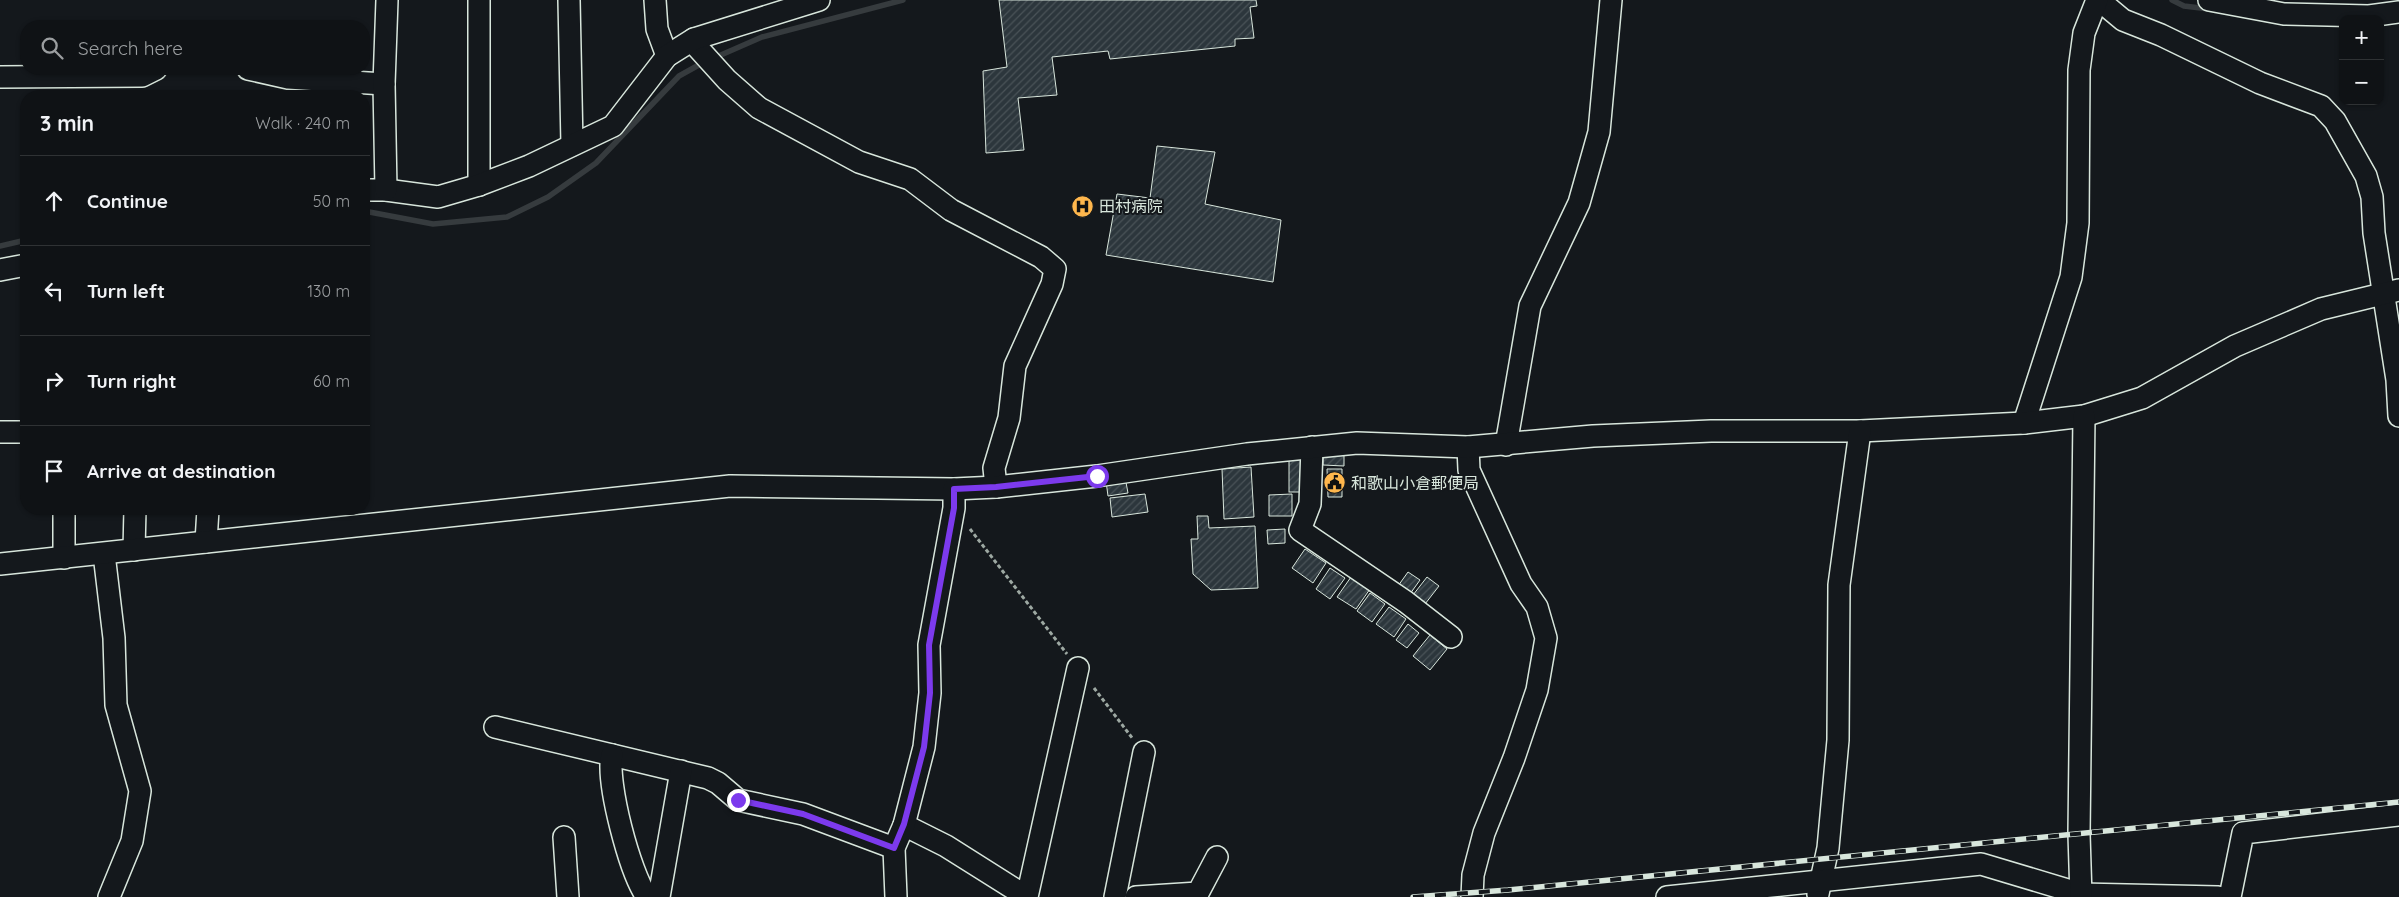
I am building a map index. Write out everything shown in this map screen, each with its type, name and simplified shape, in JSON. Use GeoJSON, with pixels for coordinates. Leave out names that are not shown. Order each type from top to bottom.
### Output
{"type":"FeatureCollection","features":[{"type":"Feature","properties":{"kind":"street"},"geometry":{"type":"LineString","coordinates":[[386,190],[384,84],[387,0]]}},
{"type":"Feature","properties":{"kind":"street"},"geometry":{"type":"LineString","coordinates":[[479,0],[479,185]]}},
{"type":"Feature","properties":{"kind":"street"},"geometry":{"type":"LineString","coordinates":[[569,0],[572,145]]}},
{"type":"Feature","properties":{"kind":"street"},"geometry":{"type":"LineString","coordinates":[[655,0],[657,29],[667,56]]}},
{"type":"Feature","properties":{"kind":"street"},"geometry":{"type":"LineString","coordinates":[[370,190],[386,190],[438,197],[479,185],[529,166],[613,126],[667,56],[696,43],[819,0]]}},
{"type":"Feature","properties":{"kind":"street"},"geometry":{"type":"LineString","coordinates":[[1506,445],[1530,306],[1579,203],[1599,132],[1611,0]]}},
{"type":"Feature","properties":{"kind":"street"},"geometry":{"type":"LineString","coordinates":[[2024,423],[2071,277],[2078,223],[2079,70],[2084,34],[2098,0],[2123,20],[2161,35],[2260,83],[2321,106],[2330,116],[2366,176],[2372,197],[2374,233],[2392,291],[2399,416]]}},
{"type":"Feature","properties":{"kind":"street"},"geometry":{"type":"LineString","coordinates":[[2209,0],[2284,14],[2369,16],[2399,12]]}},
{"type":"Feature","properties":{"kind":"street"},"geometry":{"type":"LineString","coordinates":[[696,43],[726,80],[759,108],[858,162],[910,179],[950,210],[1041,257],[1055,268],[1052,284],[1015,366],[1009,418],[994,468],[996,487]]}},
{"type":"Feature","properties":{"kind":"street"},"geometry":{"type":"LineString","coordinates":[[0,77],[144,75]]}},
{"type":"Feature","properties":{"kind":"street"},"geometry":{"type":"LineString","coordinates":[[275,75],[288,78],[384,84]]}},
{"type":"Feature","properties":{"kind":"street"},"geometry":{"type":"LineString","coordinates":[[0,270],[20,266]]}},
{"type":"Feature","properties":{"kind":"street"},"geometry":{"type":"LineString","coordinates":[[0,564],[730,486],[954,499],[996,487],[1357,443],[1468,447],[1594,436],[1691,432],[1860,431],[2024,423],[2084,416],[2142,398],[2235,346],[2321,309],[2392,291]]}},
{"type":"Feature","properties":{"kind":"street"},"geometry":{"type":"LineString","coordinates":[[2081,895],[2084,416]]}},
{"type":"Feature","properties":{"kind":"street"},"geometry":{"type":"LineString","coordinates":[[1819,890],[1828,848],[1838,740],[1839,585],[1860,431]]}},
{"type":"Feature","properties":{"kind":"street"},"geometry":{"type":"LineString","coordinates":[[1312,447],[1310,504],[1300,530],[1406,602],[1451,637]]}},
{"type":"Feature","properties":{"kind":"street"},"geometry":{"type":"LineString","coordinates":[[1468,447],[1469,470],[1521,584],[1537,607],[1546,638],[1537,690],[1514,758],[1484,833],[1473,875],[1472,897]]}},
{"type":"Feature","properties":{"kind":"street"},"geometry":{"type":"LineString","coordinates":[[896,897],[894,848],[904,824],[924,747],[930,693],[929,645],[954,499]]}},
{"type":"Feature","properties":{"kind":"street"},"geometry":{"type":"LineString","coordinates":[[64,515],[64,558]]}},
{"type":"Feature","properties":{"kind":"street"},"geometry":{"type":"LineString","coordinates":[[134,550],[135,515]]}},
{"type":"Feature","properties":{"kind":"street"},"geometry":{"type":"LineString","coordinates":[[206,542],[208,515]]}},
{"type":"Feature","properties":{"kind":"street"},"geometry":{"type":"LineString","coordinates":[[104,554],[114,638],[116,705],[140,791],[132,841],[109,897]]}},
{"type":"Feature","properties":{"kind":"street"},"geometry":{"type":"LineString","coordinates":[[904,824],[946,846],[1027,897],[1078,668]]}},
{"type":"Feature","properties":{"kind":"street"},"geometry":{"type":"LineString","coordinates":[[495,727],[715,781],[738,800],[803,814],[894,848]]}},
{"type":"Feature","properties":{"kind":"street"},"geometry":{"type":"LineString","coordinates":[[1115,897],[1144,752]]}},
{"type":"Feature","properties":{"kind":"street"},"geometry":{"type":"LineString","coordinates":[[612,755],[611,771],[627,856],[647,897]]}},
{"type":"Feature","properties":{"kind":"street"},"geometry":{"type":"LineString","coordinates":[[659,897],[681,772]]}},
{"type":"Feature","properties":{"kind":"street"},"geometry":{"type":"LineString","coordinates":[[2230,897],[2242,833],[2399,815]]}},
{"type":"Feature","properties":{"kind":"street"},"geometry":{"type":"LineString","coordinates":[[564,837],[568,897]]}},
{"type":"Feature","properties":{"kind":"street"},"geometry":{"type":"LineString","coordinates":[[1136,897],[1198,893],[1217,857]]}},
{"type":"Feature","properties":{"kind":"street"},"geometry":{"type":"LineString","coordinates":[[1667,897],[1819,890],[1981,864],[2081,895],[2218,897]]}},
{"type":"Feature","properties":{"kind":"path"},"geometry":{"type":"LineString","coordinates":[[954,499],[1078,668],[1144,752]]}},
{"type":"Feature","properties":{"kind":"building"},"geometry":{"type":"Polygon","coordinates":[[[999,0],[1256,0],[1257,6],[1250,7],[1254,38],[1235,39],[1235,46],[1110,59],[1108,51],[1052,57],[1057,95],[1018,98],[1024,150],[986,153],[983,71],[1007,67],[999,0]]]}},
{"type":"Feature","properties":{"kind":"building"},"geometry":{"type":"Polygon","coordinates":[[[1157,146],[1215,152],[1205,204],[1281,220],[1273,282],[1106,255],[1117,194],[1150,198],[1157,146]]]}},
{"type":"Feature","properties":{"kind":"building"},"geometry":{"type":"Polygon","coordinates":[[[1323,453],[1344,453],[1344,466],[1323,465],[1323,453]]]}},
{"type":"Feature","properties":{"kind":"building"},"geometry":{"type":"Polygon","coordinates":[[[1289,456],[1304,456],[1304,492],[1289,492],[1289,456]]]}},
{"type":"Feature","properties":{"kind":"building"},"geometry":{"type":"Polygon","coordinates":[[[1251,467],[1254,517],[1224,519],[1222,469],[1251,467]]]}},
{"type":"Feature","properties":{"kind":"building"},"geometry":{"type":"Polygon","coordinates":[[[1327,469],[1342,469],[1342,497],[1328,497],[1327,469]]]}},
{"type":"Feature","properties":{"kind":"building"},"geometry":{"type":"Polygon","coordinates":[[[1125,477],[1128,493],[1108,496],[1106,481],[1125,477]]]}},
{"type":"Feature","properties":{"kind":"building"},"geometry":{"type":"Polygon","coordinates":[[[1145,494],[1148,512],[1112,517],[1110,498],[1145,494]]]}},
{"type":"Feature","properties":{"kind":"building"},"geometry":{"type":"Polygon","coordinates":[[[1292,494],[1292,516],[1269,516],[1269,495],[1292,494]]]}},
{"type":"Feature","properties":{"kind":"building"},"geometry":{"type":"Polygon","coordinates":[[[1197,516],[1208,516],[1209,528],[1255,526],[1258,588],[1211,590],[1193,574],[1191,539],[1198,539],[1197,516]]]}},
{"type":"Feature","properties":{"kind":"building"},"geometry":{"type":"Polygon","coordinates":[[[1285,529],[1285,543],[1268,544],[1267,530],[1285,529]]]}},
{"type":"Feature","properties":{"kind":"building"},"geometry":{"type":"Polygon","coordinates":[[[1305,549],[1326,563],[1313,583],[1292,568],[1305,549]]]}},
{"type":"Feature","properties":{"kind":"building"},"geometry":{"type":"Polygon","coordinates":[[[1330,568],[1345,578],[1330,599],[1316,589],[1330,568]]]}},
{"type":"Feature","properties":{"kind":"building"},"geometry":{"type":"Polygon","coordinates":[[[1408,572],[1420,580],[1410,594],[1398,586],[1408,572]]]}},
{"type":"Feature","properties":{"kind":"building"},"geometry":{"type":"Polygon","coordinates":[[[1351,577],[1370,589],[1356,609],[1337,597],[1351,577]]]}},
{"type":"Feature","properties":{"kind":"building"},"geometry":{"type":"Polygon","coordinates":[[[1427,577],[1439,586],[1425,604],[1413,595],[1427,577]]]}},
{"type":"Feature","properties":{"kind":"building"},"geometry":{"type":"Polygon","coordinates":[[[1370,593],[1385,604],[1372,622],[1357,611],[1370,593]]]}},
{"type":"Feature","properties":{"kind":"building"},"geometry":{"type":"Polygon","coordinates":[[[1389,607],[1406,619],[1394,637],[1376,624],[1389,607]]]}},
{"type":"Feature","properties":{"kind":"building"},"geometry":{"type":"Polygon","coordinates":[[[1408,624],[1419,633],[1407,648],[1396,640],[1408,624]]]}},
{"type":"Feature","properties":{"kind":"building"},"geometry":{"type":"Polygon","coordinates":[[[1430,635],[1447,649],[1430,670],[1413,656],[1430,635]]]}},
{"type":"Feature","properties":{"kind":"waterway"},"geometry":{"type":"LineString","coordinates":[[714,58],[762,37],[903,0]]}},
{"type":"Feature","properties":{"kind":"waterway"},"geometry":{"type":"LineString","coordinates":[[2172,0],[2184,6],[2209,9]]}},
{"type":"Feature","properties":{"kind":"waterway"},"geometry":{"type":"LineString","coordinates":[[370,212],[433,224],[507,217],[548,197],[596,163],[679,76],[706,61]]}},
{"type":"Feature","properties":{"kind":"waterway"},"geometry":{"type":"LineString","coordinates":[[0,246],[20,241]]}},
{"type":"Feature","properties":{"kind":"railway"},"geometry":{"type":"LineString","coordinates":[[1413,897],[1508,890],[2399,802]]}},
{"type":"Feature","properties":{"kind":"place","name":"田村病院"},"geometry":{"type":"Point","coordinates":[1083,206]}},
{"type":"Feature","properties":{"kind":"place","name":"和歌山小倉郵便局"},"geometry":{"type":"Point","coordinates":[1335,483]}},
{"type":"Feature","properties":{"kind":"route"},"geometry":{"type":"LineString","coordinates":[[738,800],[803,814],[894,848],[904,824],[924,747],[930,693],[929,645],[954,508],[954,489],[996,487],[1097,476]]}}]}
